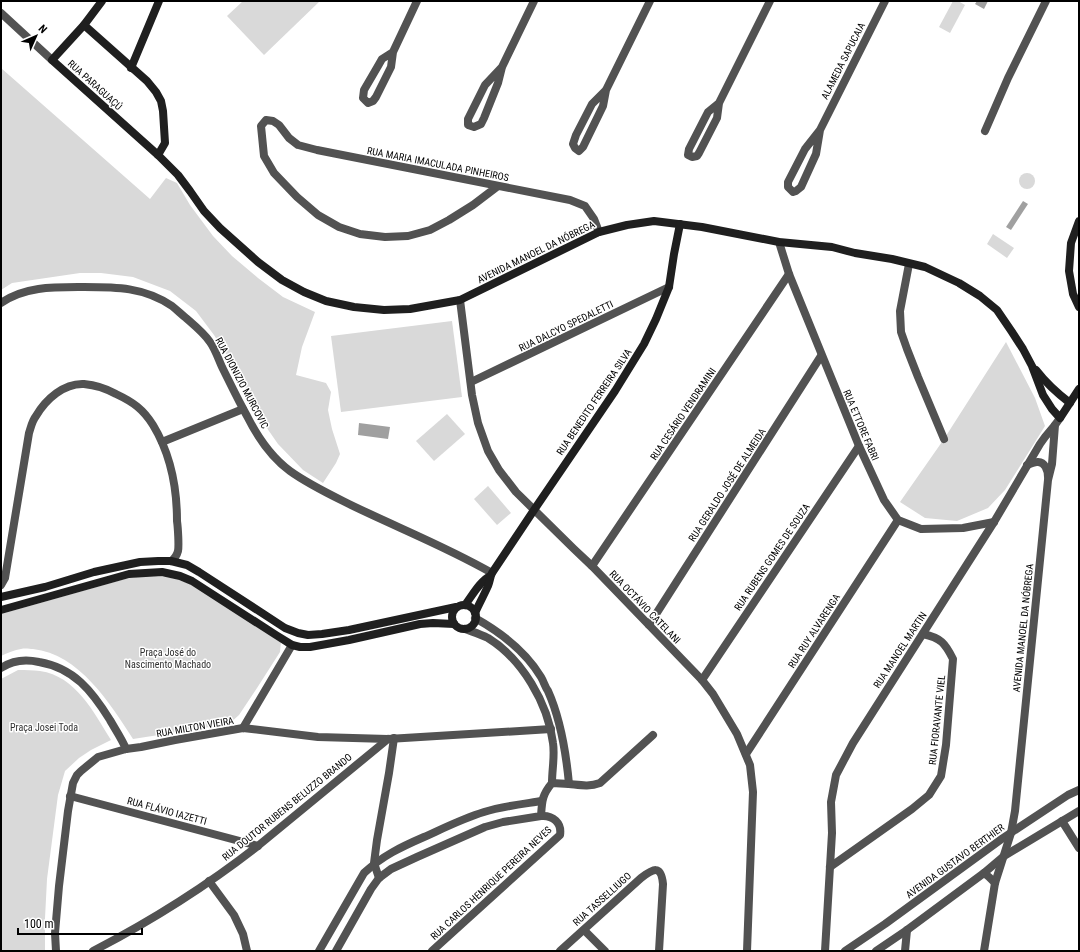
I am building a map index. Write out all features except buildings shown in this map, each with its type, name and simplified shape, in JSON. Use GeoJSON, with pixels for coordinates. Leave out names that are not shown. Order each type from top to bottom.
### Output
{"type":"FeatureCollection","features":[{"type":"Feature","properties":{"kind":"main road"},"geometry":{"type":"LineString","coordinates":[[52,60],[84,25],[102,1]]}},
{"type":"Feature","properties":{"kind":"main road"},"geometry":{"type":"LineString","coordinates":[[131,68],[159,1]]}},
{"type":"Feature","properties":{"kind":"main road"},"geometry":{"type":"LineString","coordinates":[[84,25],[147,81],[161,100],[164,111],[165,143],[158,155]]}},
{"type":"Feature","properties":{"kind":"main road","name":"RUA PARAGUAÇÚ"},"geometry":{"type":"LineString","coordinates":[[52,60],[158,155]]}},
{"type":"Feature","properties":{"kind":"main road","name":"AVENIDA MANOEL DA NÓBREGA"},"geometry":{"type":"LineString","coordinates":[[158,155],[178,175],[204,211],[220,228],[258,262],[282,280],[304,292],[326,301],[354,307],[384,310],[410,310],[460,300],[599,232],[627,225],[654,221],[680,224],[779,242],[832,247],[925,267],[960,283],[997,310],[1023,349],[1032,366],[1043,395],[1058,422]]}},
{"type":"Feature","properties":{"kind":"main road"},"geometry":{"type":"LineString","coordinates":[[1079,221],[1071,243],[1069,270],[1073,294],[1079,307]]}},
{"type":"Feature","properties":{"kind":"main road","name":"RUA BENEDITO FERREIRA SILVA"},"geometry":{"type":"LineString","coordinates":[[475,616],[488,588],[492,575],[534,510],[615,391],[644,344],[669,287],[680,224]]}},
{"type":"Feature","properties":{"kind":"main road","name":"AVENIDA MANOEL DA NÓBREGA"},"geometry":{"type":"LineString","coordinates":[[1032,366],[1051,388],[1070,403]]}},
{"type":"Feature","properties":{"kind":"main road","name":"RUA MANOEL MARTIN"},"geometry":{"type":"LineString","coordinates":[[1058,422],[1079,389]]}},
{"type":"Feature","properties":{"kind":"main road"},"geometry":{"type":"LineString","coordinates":[[1,597],[94,572],[140,562],[171,561],[187,565],[286,628],[308,635],[349,630],[460,605],[469,606],[473,609],[475,616],[474,623],[465,629],[457,627],[454,624],[420,624],[349,640],[310,647],[300,647],[292,645],[192,581],[180,576],[162,572],[129,574],[1,610]]}},
{"type":"Feature","properties":{"kind":"main road","name":"RUA BENEDITO FERREIRA SILVA"},"geometry":{"type":"LineString","coordinates":[[465,605],[479,585],[492,575]]}},
{"type":"Feature","properties":{"kind":"main road"},"geometry":{"type":"LineString","coordinates":[[454,624],[452,616],[456,607]]}},
{"type":"Feature","properties":{"kind":"street"},"geometry":{"type":"LineString","coordinates":[[393,52],[382,59],[364,90],[363,98],[368,103],[373,101],[376,97],[391,67],[393,52],[417,1]]}},
{"type":"Feature","properties":{"kind":"street"},"geometry":{"type":"LineString","coordinates":[[502,67],[485,85],[468,119],[468,125],[474,127],[481,124],[498,83],[502,67],[534,1]]}},
{"type":"Feature","properties":{"kind":"street"},"geometry":{"type":"LineString","coordinates":[[606,90],[604,106],[583,147],[579,151],[573,144],[576,135],[592,104],[606,90],[650,1]]}},
{"type":"Feature","properties":{"kind":"street"},"geometry":{"type":"LineString","coordinates":[[719,103],[708,112],[689,149],[688,155],[692,157],[697,156],[699,153],[717,118],[719,103],[770,1]]}},
{"type":"Feature","properties":{"kind":"street","name":"ALAMEDA SAPUCAIA"},"geometry":{"type":"LineString","coordinates":[[820,130],[816,154],[801,186],[793,192],[788,187],[788,182],[805,149],[820,130],[885,1]]}},
{"type":"Feature","properties":{"kind":"street"},"geometry":{"type":"LineString","coordinates":[[985,131],[1008,78],[1046,1]]}},
{"type":"Feature","properties":{"kind":"street","name":"RUA PARAGUAÇÚ"},"geometry":{"type":"LineString","coordinates":[[1,13],[52,60]]}},
{"type":"Feature","properties":{"kind":"street","name":"RUA MARIA IMACULADA PINHEIROS"},"geometry":{"type":"LineString","coordinates":[[498,186],[473,205],[430,230],[408,236],[360,234],[339,227],[318,215],[297,197],[274,173],[264,156],[261,126],[266,120],[273,121],[298,145],[316,150],[570,200],[585,206],[594,218],[599,232]]}},
{"type":"Feature","properties":{"kind":"street","name":"RUA ETTORE FABRI"},"geometry":{"type":"LineString","coordinates":[[779,242],[789,274],[859,446],[884,500],[898,520]]}},
{"type":"Feature","properties":{"kind":"street"},"geometry":{"type":"LineString","coordinates":[[909,264],[900,311],[902,332],[906,349],[944,439]]}},
{"type":"Feature","properties":{"kind":"street","name":"RUA CESÁRIO VENDRAMINI"},"geometry":{"type":"LineString","coordinates":[[592,566],[789,274]]}},
{"type":"Feature","properties":{"kind":"street","name":"RUA DIONIZIO MURCOVIC"},"geometry":{"type":"LineString","coordinates":[[1,303],[19,293],[33,289],[59,287],[121,288],[139,291],[172,306],[200,330],[209,341],[243,409],[262,442],[289,471],[322,490],[378,518],[472,561],[492,575]]}},
{"type":"Feature","properties":{"kind":"street","name":"RUA DALCYO SPEDALETTI"},"geometry":{"type":"LineString","coordinates":[[471,382],[669,287]]}},
{"type":"Feature","properties":{"kind":"street","name":"RUA OCTÁVIO CATELANI"},"geometry":{"type":"LineString","coordinates":[[460,300],[472,395],[478,423],[488,451],[499,470],[516,492],[592,566],[702,680],[714,694],[728,716],[746,754],[750,765],[754,792],[747,951]]}},
{"type":"Feature","properties":{"kind":"street","name":"RUA GERALDO JOSÉ DE ALMEIDA"},"geometry":{"type":"LineString","coordinates":[[648,625],[822,356]]}},
{"type":"Feature","properties":{"kind":"street"},"geometry":{"type":"LineString","coordinates":[[1,585],[5,578],[29,433],[35,417],[42,407],[57,392],[73,386],[85,384],[108,390],[135,404],[152,424],[162,442],[170,465],[177,508],[178,551],[175,558],[171,561]]}},
{"type":"Feature","properties":{"kind":"street"},"geometry":{"type":"LineString","coordinates":[[162,442],[243,409]]}},
{"type":"Feature","properties":{"kind":"street","name":"RUA MANOEL MARTIN"},"geometry":{"type":"LineString","coordinates":[[825,951],[832,833],[831,802],[836,775],[853,743],[994,522],[1027,465],[1045,437],[1058,422]]}},
{"type":"Feature","properties":{"kind":"street","name":"AVENIDA MANOEL DA NÓBREGA"},"geometry":{"type":"LineString","coordinates":[[984,951],[994,883],[1011,833],[1015,811],[1048,480],[1052,464],[1058,422]]}},
{"type":"Feature","properties":{"kind":"street","name":"RUA RUBENS GOMES DE SOUZA"},"geometry":{"type":"LineString","coordinates":[[702,680],[859,446]]}},
{"type":"Feature","properties":{"kind":"street"},"geometry":{"type":"LineString","coordinates":[[1027,465],[1037,462],[1045,465],[1048,472],[1048,480]]}},
{"type":"Feature","properties":{"kind":"street"},"geometry":{"type":"LineString","coordinates":[[898,520],[921,529],[963,528],[994,522]]}},
{"type":"Feature","properties":{"kind":"street","name":"RUA RUY ALVARENGA"},"geometry":{"type":"LineString","coordinates":[[746,754],[898,520]]}},
{"type":"Feature","properties":{"kind":"street"},"geometry":{"type":"LineString","coordinates":[[475,616],[508,640],[526,658],[541,677],[557,715],[567,762],[569,784]]}},
{"type":"Feature","properties":{"kind":"street"},"geometry":{"type":"LineString","coordinates":[[336,951],[371,889],[379,878],[391,870],[485,827],[503,822],[541,816],[544,794],[552,783],[554,761],[551,729],[544,709],[536,690],[520,667],[505,651],[480,634],[465,629]]}},
{"type":"Feature","properties":{"kind":"street","name":"RUA FIORAVANTE VIEL"},"geometry":{"type":"LineString","coordinates":[[830,867],[912,809],[929,795],[941,776],[946,745],[954,659],[947,647],[936,637],[923,634]]}},
{"type":"Feature","properties":{"kind":"street"},"geometry":{"type":"LineString","coordinates":[[243,728],[292,645]]}},
{"type":"Feature","properties":{"kind":"street"},"geometry":{"type":"LineString","coordinates":[[1,668],[18,661],[29,660],[54,665],[72,675],[92,692],[126,749]]}},
{"type":"Feature","properties":{"kind":"street","name":"RUA MILTON VIEIRA"},"geometry":{"type":"LineString","coordinates":[[56,951],[55,933],[70,796],[73,783],[77,775],[98,757],[126,749],[243,728],[318,738],[391,739],[551,729]]}},
{"type":"Feature","properties":{"kind":"street"},"geometry":{"type":"LineString","coordinates":[[552,783],[580,786],[592,786],[600,783],[653,735]]}},
{"type":"Feature","properties":{"kind":"street"},"geometry":{"type":"LineString","coordinates":[[379,878],[374,863],[389,773],[391,739]]}},
{"type":"Feature","properties":{"kind":"street","name":"RUA DOUTOR RUBENS BELUZZO BRANDO"},"geometry":{"type":"LineString","coordinates":[[94,951],[145,924],[209,881],[258,846],[391,739]]}},
{"type":"Feature","properties":{"kind":"street"},"geometry":{"type":"LineString","coordinates":[[554,761],[563,760],[567,762]]}},
{"type":"Feature","properties":{"kind":"street","name":"AVENIDA GUSTAVO BERTHIER"},"geometry":{"type":"LineString","coordinates":[[845,951],[880,928],[1011,833],[1068,795],[1079,790]]}},
{"type":"Feature","properties":{"kind":"street","name":"RUA FLÁVIO IAZETTI"},"geometry":{"type":"LineString","coordinates":[[70,796],[258,846]]}},
{"type":"Feature","properties":{"kind":"street"},"geometry":{"type":"LineString","coordinates":[[319,951],[364,873],[374,863],[396,849],[484,812],[542,800]]}},
{"type":"Feature","properties":{"kind":"street"},"geometry":{"type":"LineString","coordinates":[[876,951],[984,873],[1004,856],[1079,811]]}},
{"type":"Feature","properties":{"kind":"street","name":"RUA CARLOS HENRIQUE PEREIRA NEVES"},"geometry":{"type":"LineString","coordinates":[[432,951],[560,835],[561,830],[559,825],[551,817],[541,816]]}},
{"type":"Feature","properties":{"kind":"street"},"geometry":{"type":"LineString","coordinates":[[1062,821],[1079,848]]}},
{"type":"Feature","properties":{"kind":"street","name":"RUA TASSELLIUGO"},"geometry":{"type":"LineString","coordinates":[[560,951],[650,870],[656,869],[662,876],[663,884],[659,951]]}},
{"type":"Feature","properties":{"kind":"street"},"geometry":{"type":"LineString","coordinates":[[984,873],[994,883]]}},
{"type":"Feature","properties":{"kind":"street"},"geometry":{"type":"LineString","coordinates":[[209,881],[234,915],[243,934],[247,951]]}},
{"type":"Feature","properties":{"kind":"street"},"geometry":{"type":"LineString","coordinates":[[584,930],[605,951]]}},
{"type":"Feature","properties":{"kind":"street"},"geometry":{"type":"LineString","coordinates":[[906,951],[907,930]]}},
{"type":"Feature","properties":{"kind":"green space"},"geometry":{"type":"Polygon","coordinates":[[[243,1],[320,1],[264,55],[227,16],[243,1]]]}},
{"type":"Feature","properties":{"kind":"green space"},"geometry":{"type":"Polygon","coordinates":[[[953,1],[958,1],[965,5],[950,33],[939,27],[953,1]]]}},
{"type":"Feature","properties":{"kind":"green space"},"geometry":{"type":"Polygon","coordinates":[[[1,68],[150,199],[166,178],[177,183],[190,205],[213,236],[232,256],[283,297],[315,312],[302,347],[296,375],[326,383],[331,392],[328,410],[340,454],[323,483],[303,470],[278,444],[262,421],[241,378],[214,335],[196,311],[170,291],[133,277],[101,273],[80,273],[12,283],[1,290],[1,68]]]}},
{"type":"Feature","properties":{"kind":"green space"},"geometry":{"type":"Polygon","coordinates":[[[1027,173],[1034,178],[1035,181],[1030,188],[1027,189],[1020,184],[1019,181],[1024,174],[1027,173]]]}},
{"type":"Feature","properties":{"kind":"green space"},"geometry":{"type":"Polygon","coordinates":[[[993,234],[1014,248],[1007,258],[987,244],[993,234]]]}},
{"type":"Feature","properties":{"kind":"green space"},"geometry":{"type":"Polygon","coordinates":[[[452,321],[462,397],[341,412],[331,336],[452,321]]]}},
{"type":"Feature","properties":{"kind":"green space"},"geometry":{"type":"Polygon","coordinates":[[[1006,342],[1035,398],[1045,426],[1005,490],[988,508],[957,521],[925,518],[900,502],[944,439],[1006,342]]]}},
{"type":"Feature","properties":{"kind":"green space"},"geometry":{"type":"Polygon","coordinates":[[[447,414],[465,434],[434,461],[416,441],[447,414]]]}},
{"type":"Feature","properties":{"kind":"green space"},"geometry":{"type":"Polygon","coordinates":[[[488,486],[511,513],[497,525],[474,499],[488,486]]]}},
{"type":"Feature","properties":{"kind":"green space","name":"Praça José do Nascimento Machado"},"geometry":{"type":"Polygon","coordinates":[[[148,575],[172,578],[194,586],[281,641],[280,652],[239,715],[229,724],[133,739],[114,710],[92,682],[65,660],[50,653],[33,649],[16,650],[1,656],[1,614],[125,579],[148,575]]]}},
{"type":"Feature","properties":{"kind":"green space","name":"Praça Josei Toda"},"geometry":{"type":"Polygon","coordinates":[[[18,670],[40,671],[53,674],[64,680],[83,697],[111,740],[79,758],[65,771],[58,795],[47,879],[45,951],[1,951],[1,679],[18,670]]]}},
{"type":"Feature","properties":{"kind":"shaded area"},"geometry":{"type":"Polygon","coordinates":[[[977,1],[988,1],[984,9],[975,4],[977,1]]]}},
{"type":"Feature","properties":{"kind":"shaded area"},"geometry":{"type":"Polygon","coordinates":[[[1023,201],[1028,204],[1011,230],[1006,227],[1023,201]]]}},
{"type":"Feature","properties":{"kind":"shaded area"},"geometry":{"type":"Polygon","coordinates":[[[359,423],[390,427],[388,439],[358,435],[359,423]]]}}]}
